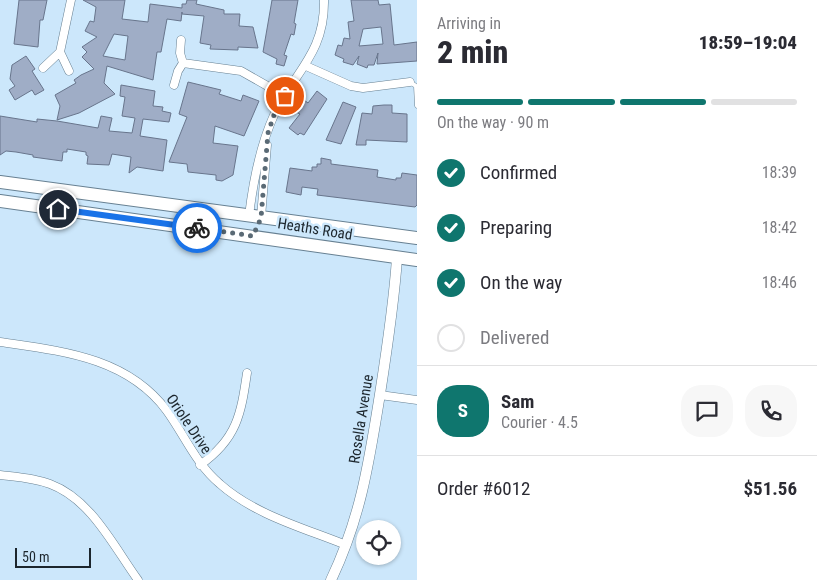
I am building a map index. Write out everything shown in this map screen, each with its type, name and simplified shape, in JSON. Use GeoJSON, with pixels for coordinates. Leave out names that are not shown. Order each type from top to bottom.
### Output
{"type":"FeatureCollection","features":[{"type":"Feature","properties":{"kind":"main road","name":"Heaths Road"},"geometry":{"type":"LineString","coordinates":[[0,182],[417,238]]}},
{"type":"Feature","properties":{"kind":"main road","name":"Heaths Road"},"geometry":{"type":"LineString","coordinates":[[0,201],[417,260]]}},
{"type":"Feature","properties":{"kind":"main road"},"geometry":{"type":"LineString","coordinates":[[253,236],[255,217]]}},
{"type":"Feature","properties":{"kind":"main road"},"geometry":{"type":"LineString","coordinates":[[397,258],[400,236]]}},
{"type":"Feature","properties":{"kind":"street"},"geometry":{"type":"LineString","coordinates":[[43,68],[60,52],[71,0]]}},
{"type":"Feature","properties":{"kind":"street"},"geometry":{"type":"LineString","coordinates":[[255,217],[255,176],[268,133],[274,115],[306,66],[322,27],[324,0]]}},
{"type":"Feature","properties":{"kind":"street"},"geometry":{"type":"LineString","coordinates":[[181,40],[180,53],[183,63]]}},
{"type":"Feature","properties":{"kind":"street"},"geometry":{"type":"LineString","coordinates":[[60,52],[69,71]]}},
{"type":"Feature","properties":{"kind":"street"},"geometry":{"type":"LineString","coordinates":[[183,63],[241,71],[285,96]]}},
{"type":"Feature","properties":{"kind":"street"},"geometry":{"type":"LineString","coordinates":[[174,85],[178,70],[183,63]]}},
{"type":"Feature","properties":{"kind":"street"},"geometry":{"type":"LineString","coordinates":[[306,66],[351,86],[363,88],[410,82]]}},
{"type":"Feature","properties":{"kind":"street"},"geometry":{"type":"LineString","coordinates":[[255,217],[268,133]]}},
{"type":"Feature","properties":{"kind":"street","name":"Rosella Avenue"},"geometry":{"type":"LineString","coordinates":[[330,580],[346,545],[364,487],[380,396],[397,258]]}},
{"type":"Feature","properties":{"kind":"street","name":"Oriole Drive"},"geometry":{"type":"LineString","coordinates":[[0,342],[71,352],[96,359],[126,375],[143,387],[164,407],[200,465],[219,483],[241,500],[346,545]]}},
{"type":"Feature","properties":{"kind":"street"},"geometry":{"type":"LineString","coordinates":[[200,465],[222,446],[234,429],[241,412],[247,373]]}},
{"type":"Feature","properties":{"kind":"street"},"geometry":{"type":"LineString","coordinates":[[380,396],[417,400]]}},
{"type":"Feature","properties":{"kind":"street"},"geometry":{"type":"LineString","coordinates":[[0,475],[43,482],[70,495],[92,517],[138,580]]}},
{"type":"Feature","properties":{"kind":"lane"},"geometry":{"type":"LineString","coordinates":[[410,82],[416,86],[417,106]]}},
{"type":"Feature","properties":{"kind":"building"},"geometry":{"type":"Polygon","coordinates":[[[19,0],[47,0],[43,20],[40,20],[38,47],[14,44],[19,0]]]}},
{"type":"Feature","properties":{"kind":"building"},"geometry":{"type":"Polygon","coordinates":[[[83,0],[125,0],[122,19],[148,22],[150,4],[182,8],[182,4],[186,4],[187,0],[197,0],[196,4],[224,10],[224,14],[240,14],[239,26],[253,27],[258,48],[238,47],[238,50],[210,49],[211,45],[200,43],[204,16],[182,14],[182,12],[181,21],[167,19],[161,52],[157,52],[153,80],[107,66],[104,83],[115,94],[79,113],[57,120],[60,106],[55,95],[76,83],[74,80],[81,75],[94,69],[82,57],[87,52],[82,47],[97,37],[85,31],[90,21],[94,22],[96,7],[83,0]],[[114,34],[103,56],[125,60],[128,36],[114,34]]]}},
{"type":"Feature","properties":{"kind":"building"},"geometry":{"type":"Polygon","coordinates":[[[272,0],[298,0],[294,35],[291,34],[284,55],[287,56],[284,66],[276,64],[277,59],[263,52],[272,0]]]}},
{"type":"Feature","properties":{"kind":"building"},"geometry":{"type":"Polygon","coordinates":[[[351,0],[378,0],[379,5],[390,4],[394,45],[417,42],[417,61],[377,64],[378,53],[374,65],[368,65],[367,68],[357,64],[359,56],[353,65],[343,62],[344,59],[335,55],[338,45],[342,46],[344,38],[350,39],[348,22],[354,21],[351,0]],[[381,27],[363,29],[359,46],[383,44],[381,27]]]}},
{"type":"Feature","properties":{"kind":"building"},"geometry":{"type":"Polygon","coordinates":[[[26,56],[35,69],[32,71],[44,90],[35,95],[32,90],[15,100],[9,90],[15,86],[10,79],[12,65],[26,56]]]}},
{"type":"Feature","properties":{"kind":"building"},"geometry":{"type":"Polygon","coordinates":[[[188,82],[221,90],[219,94],[241,101],[243,95],[259,101],[244,136],[215,126],[213,143],[238,146],[233,175],[222,181],[216,180],[216,175],[188,172],[187,164],[169,162],[187,117],[179,114],[188,82]]]}},
{"type":"Feature","properties":{"kind":"building"},"geometry":{"type":"Polygon","coordinates":[[[121,85],[155,91],[153,106],[163,107],[162,111],[171,113],[169,122],[143,119],[140,136],[167,140],[163,171],[137,167],[129,173],[131,157],[112,154],[109,165],[87,164],[88,156],[86,152],[67,149],[67,152],[63,152],[62,161],[6,151],[0,155],[0,116],[37,122],[37,119],[57,121],[98,128],[101,116],[112,118],[109,131],[132,133],[135,118],[122,116],[125,97],[120,96],[121,85]]]}},
{"type":"Feature","properties":{"kind":"building"},"geometry":{"type":"Polygon","coordinates":[[[317,91],[327,99],[304,135],[300,133],[298,135],[289,128],[300,114],[296,112],[304,100],[308,103],[317,91]]]}},
{"type":"Feature","properties":{"kind":"building"},"geometry":{"type":"Polygon","coordinates":[[[343,102],[356,107],[341,144],[326,140],[343,102]]]}},
{"type":"Feature","properties":{"kind":"building"},"geometry":{"type":"Polygon","coordinates":[[[392,105],[392,113],[407,114],[407,142],[366,140],[366,145],[356,145],[362,113],[372,114],[373,106],[392,105]]]}},
{"type":"Feature","properties":{"kind":"building"},"geometry":{"type":"Polygon","coordinates":[[[321,158],[331,160],[331,164],[378,170],[377,177],[396,180],[396,178],[401,178],[402,173],[417,175],[417,205],[415,207],[317,195],[318,189],[302,187],[301,195],[286,192],[290,168],[312,171],[312,167],[317,167],[317,164],[321,164],[321,158]]]}},
{"type":"Feature","properties":{"kind":"way so far"},"geometry":{"type":"LineString","coordinates":[[197,228],[253,236],[261,218],[268,133],[274,115],[285,96]]}},
{"type":"Feature","properties":{"kind":"route"},"geometry":{"type":"LineString","coordinates":[[58,209],[197,228]]}}]}
